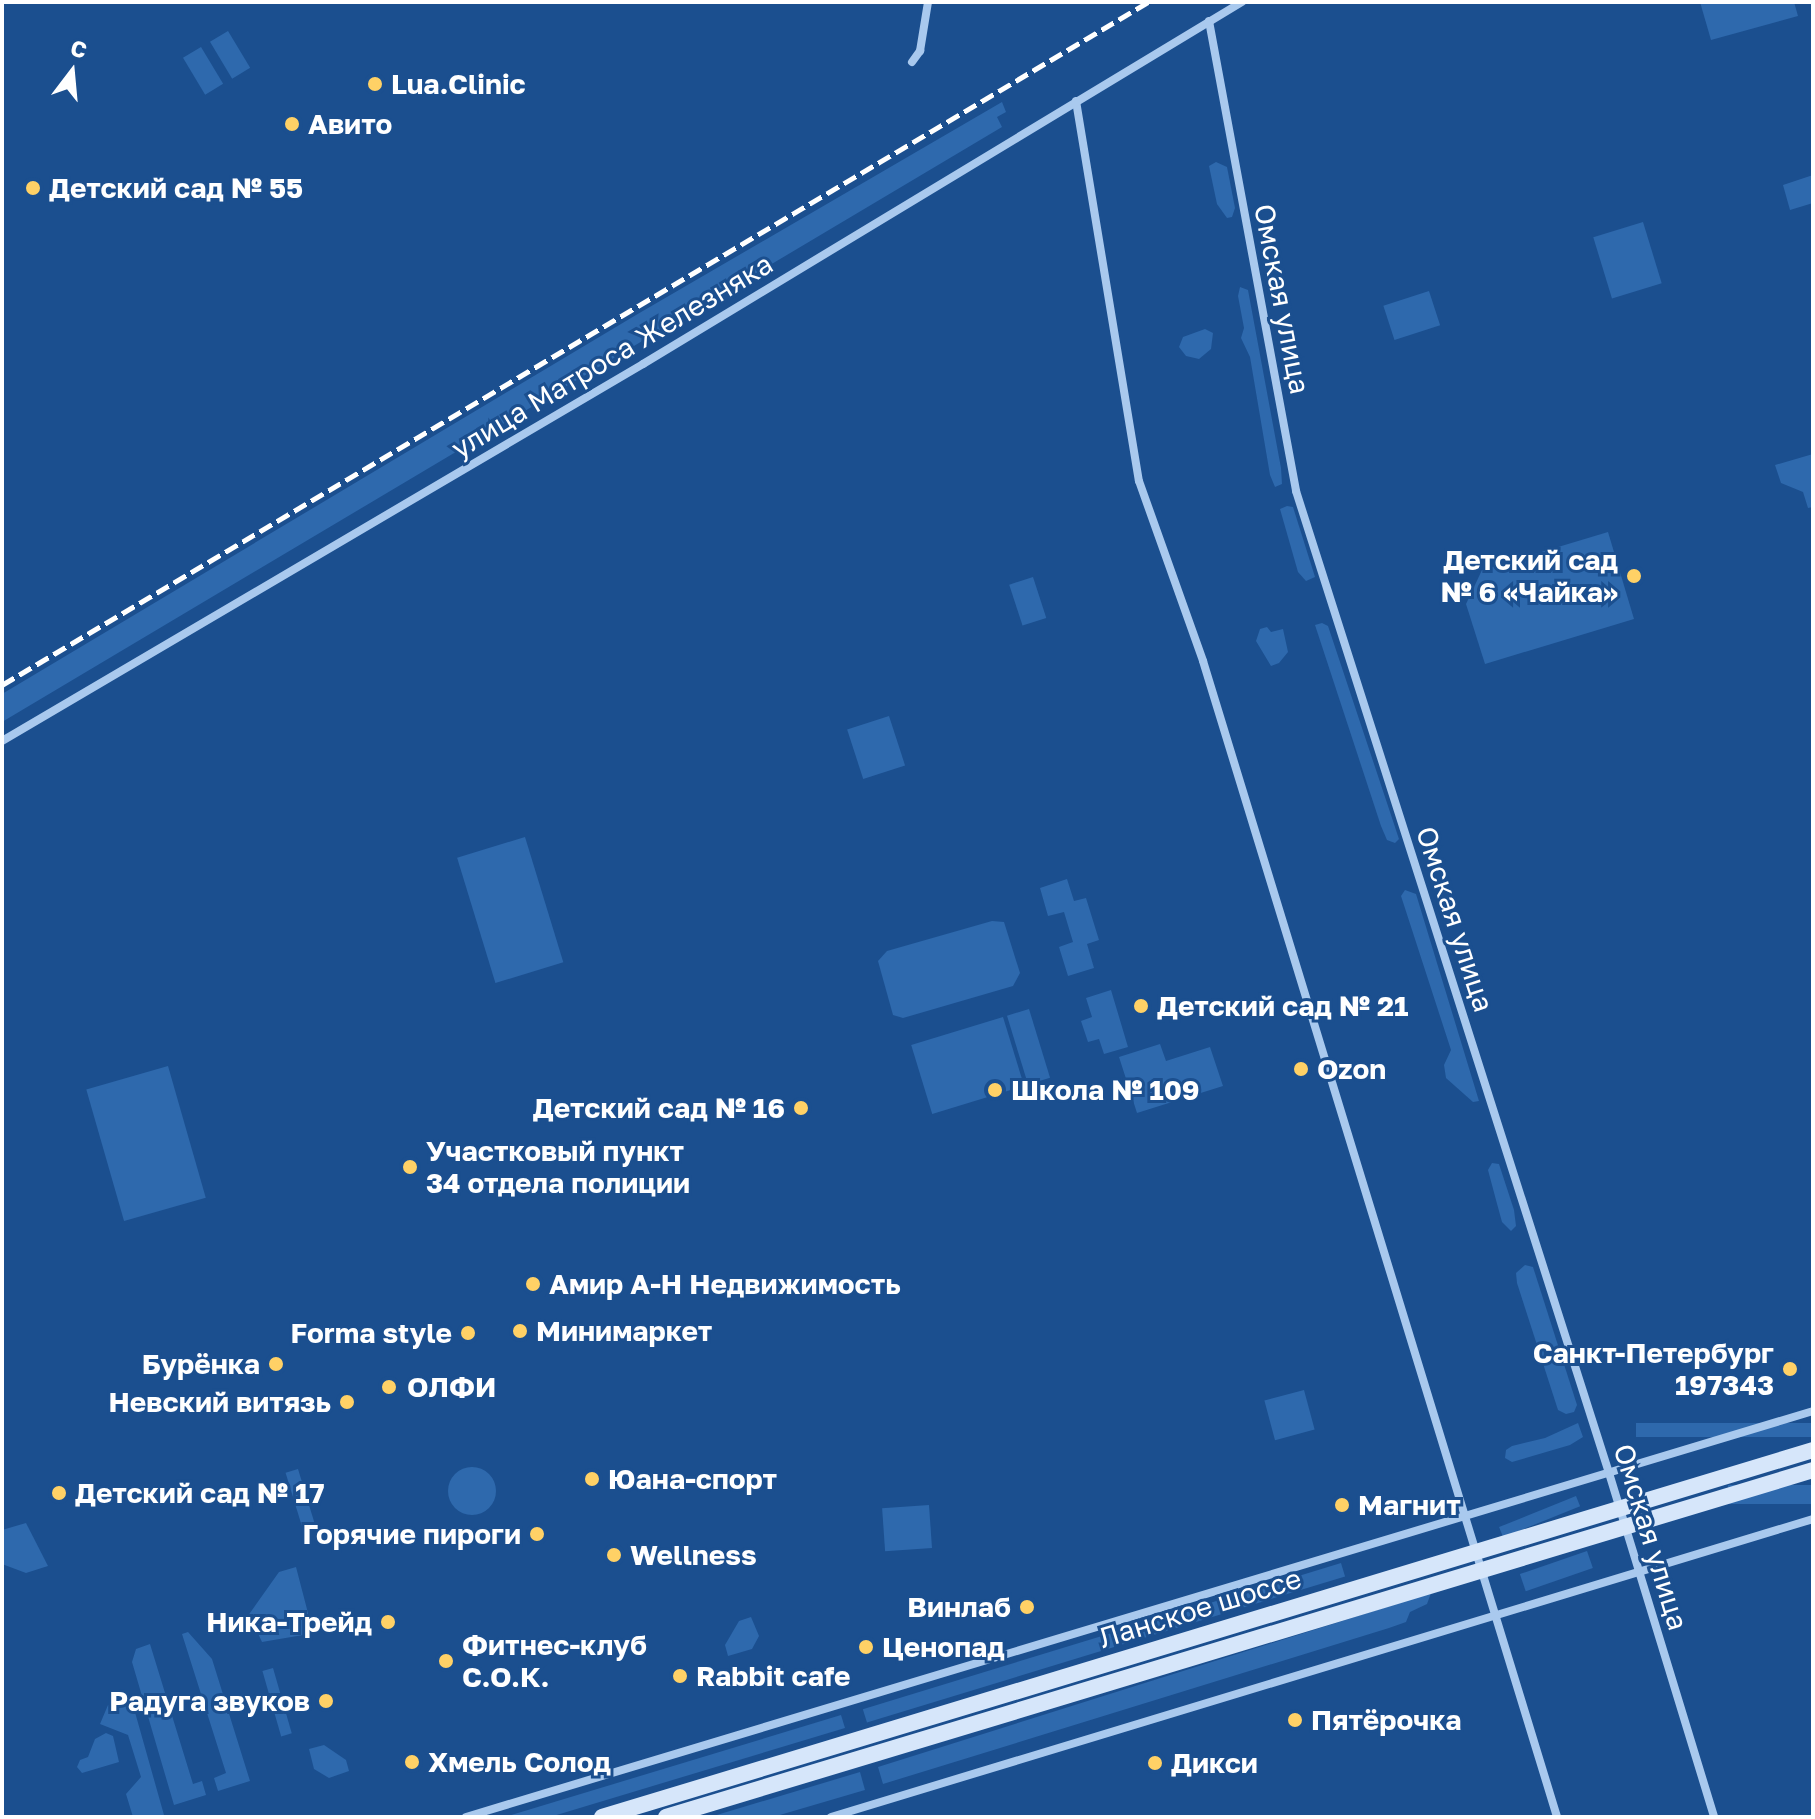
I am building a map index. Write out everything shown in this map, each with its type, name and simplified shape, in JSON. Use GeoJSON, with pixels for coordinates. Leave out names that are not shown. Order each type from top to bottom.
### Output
{"type":"FeatureCollection","features":[{"type":"Feature","properties":{"kind":"main road","name":"Ланское шоссе"},"geometry":{"type":"LineString","coordinates":[[602,1817],[1813,1450]]}},
{"type":"Feature","properties":{"kind":"main road","name":"Ланское шоссе"},"geometry":{"type":"LineString","coordinates":[[666,1817],[1813,1470]]}},
{"type":"Feature","properties":{"kind":"street"},"geometry":{"type":"LineString","coordinates":[[912,62],[920,51],[928,2]]}},
{"type":"Feature","properties":{"kind":"street","name":"улица Матроса Железняка"},"geometry":{"type":"LineString","coordinates":[[2,741],[656,356],[1242,2]]}},
{"type":"Feature","properties":{"kind":"street","name":"Омская улица"},"geometry":{"type":"LineString","coordinates":[[1209,21],[1296,491],[1609,1473],[1714,1817]]}},
{"type":"Feature","properties":{"kind":"street"},"geometry":{"type":"LineString","coordinates":[[1076,101],[1139,481],[1203,661],[1557,1817]]}},
{"type":"Feature","properties":{"kind":"street"},"geometry":{"type":"LineString","coordinates":[[466,1817],[1813,1411]]}},
{"type":"Feature","properties":{"kind":"street"},"geometry":{"type":"LineString","coordinates":[[831,1817],[1813,1519]]}},
{"type":"Feature","properties":{"kind":"shaded area"},"geometry":{"type":"Polygon","coordinates":[[[1700,2],[1794,2],[1798,16],[1711,40],[1700,2]]]}},
{"type":"Feature","properties":{"kind":"shaded area"},"geometry":{"type":"Polygon","coordinates":[[[228,31],[250,68],[232,79],[210,42],[228,31]]]}},
{"type":"Feature","properties":{"kind":"shaded area"},"geometry":{"type":"Polygon","coordinates":[[[201,47],[223,84],[205,95],[183,58],[201,47]]]}},
{"type":"Feature","properties":{"kind":"shaded area"},"geometry":{"type":"Polygon","coordinates":[[[1002,102],[1006,112],[997,117],[1002,127],[2,722],[2,694],[636,315],[1002,102]]]}},
{"type":"Feature","properties":{"kind":"shaded area"},"geometry":{"type":"Polygon","coordinates":[[[1216,162],[1227,167],[1235,208],[1232,217],[1227,218],[1217,204],[1209,166],[1216,162]]]}},
{"type":"Feature","properties":{"kind":"shaded area"},"geometry":{"type":"Polygon","coordinates":[[[1813,175],[1813,203],[1790,210],[1783,185],[1813,175]]]}},
{"type":"Feature","properties":{"kind":"shaded area"},"geometry":{"type":"Polygon","coordinates":[[[1643,222],[1662,283],[1612,298],[1593,237],[1643,222]]]}},
{"type":"Feature","properties":{"kind":"shaded area"},"geometry":{"type":"Polygon","coordinates":[[[1240,287],[1248,290],[1281,468],[1282,484],[1275,487],[1270,475],[1250,357],[1241,338],[1244,328],[1238,296],[1240,287]]]}},
{"type":"Feature","properties":{"kind":"shaded area"},"geometry":{"type":"Polygon","coordinates":[[[1429,291],[1440,325],[1394,340],[1383,306],[1429,291]]]}},
{"type":"Feature","properties":{"kind":"shaded area"},"geometry":{"type":"Polygon","coordinates":[[[1205,329],[1213,333],[1211,349],[1199,359],[1186,356],[1179,347],[1183,337],[1205,329]]]}},
{"type":"Feature","properties":{"kind":"shaded area"},"geometry":{"type":"Polygon","coordinates":[[[1813,454],[1813,507],[1808,508],[1803,492],[1781,483],[1775,465],[1813,454]]]}},
{"type":"Feature","properties":{"kind":"shaded area"},"geometry":{"type":"Polygon","coordinates":[[[1293,507],[1315,577],[1306,581],[1298,572],[1280,509],[1293,507]]]}},
{"type":"Feature","properties":{"kind":"shaded area"},"geometry":{"type":"Polygon","coordinates":[[[1608,532],[1634,619],[1485,664],[1466,604],[1482,570],[1608,532]]]}},
{"type":"Feature","properties":{"kind":"shaded area"},"geometry":{"type":"Polygon","coordinates":[[[1033,577],[1046,618],[1023,626],[1009,585],[1033,577]]]}},
{"type":"Feature","properties":{"kind":"shaded area"},"geometry":{"type":"Polygon","coordinates":[[[1322,623],[1328,626],[1399,839],[1395,843],[1387,840],[1381,826],[1315,625],[1322,623]]]}},
{"type":"Feature","properties":{"kind":"shaded area"},"geometry":{"type":"Polygon","coordinates":[[[1267,627],[1271,632],[1283,629],[1288,652],[1279,663],[1271,666],[1256,641],[1260,629],[1267,627]]]}},
{"type":"Feature","properties":{"kind":"shaded area"},"geometry":{"type":"Polygon","coordinates":[[[889,716],[905,765],[863,779],[847,730],[889,716]]]}},
{"type":"Feature","properties":{"kind":"shaded area"},"geometry":{"type":"Polygon","coordinates":[[[525,837],[563,962],[495,983],[457,858],[525,837]]]}},
{"type":"Feature","properties":{"kind":"shaded area"},"geometry":{"type":"Polygon","coordinates":[[[1067,879],[1074,901],[1086,898],[1099,940],[1087,944],[1094,968],[1068,976],[1059,947],[1073,942],[1064,912],[1048,916],[1040,888],[1067,879]]]}},
{"type":"Feature","properties":{"kind":"shaded area"},"geometry":{"type":"Polygon","coordinates":[[[1405,890],[1416,894],[1479,1101],[1473,1102],[1446,1078],[1444,1065],[1451,1050],[1401,896],[1405,890]]]}},
{"type":"Feature","properties":{"kind":"shaded area"},"geometry":{"type":"Polygon","coordinates":[[[992,921],[1004,922],[1020,973],[1013,986],[903,1018],[893,1015],[878,961],[887,951],[992,921]]]}},
{"type":"Feature","properties":{"kind":"shaded area"},"geometry":{"type":"Polygon","coordinates":[[[1111,990],[1128,1047],[1104,1054],[1099,1039],[1088,1042],[1081,1021],[1092,1017],[1086,998],[1111,990]]]}},
{"type":"Feature","properties":{"kind":"shaded area"},"geometry":{"type":"Polygon","coordinates":[[[1029,1009],[1050,1078],[1028,1085],[1007,1016],[1029,1009]]]}},
{"type":"Feature","properties":{"kind":"shaded area"},"geometry":{"type":"Polygon","coordinates":[[[1003,1017],[1024,1086],[932,1114],[911,1045],[1003,1017]]]}},
{"type":"Feature","properties":{"kind":"shaded area"},"geometry":{"type":"Polygon","coordinates":[[[1160,1044],[1166,1061],[1210,1047],[1223,1086],[1137,1113],[1119,1057],[1160,1044]]]}},
{"type":"Feature","properties":{"kind":"shaded area"},"geometry":{"type":"Polygon","coordinates":[[[168,1066],[206,1198],[124,1221],[86,1089],[168,1066]]]}},
{"type":"Feature","properties":{"kind":"shaded area"},"geometry":{"type":"Polygon","coordinates":[[[1492,1163],[1499,1164],[1514,1210],[1516,1226],[1511,1231],[1502,1222],[1488,1170],[1492,1163]]]}},
{"type":"Feature","properties":{"kind":"shaded area"},"geometry":{"type":"Polygon","coordinates":[[[1525,1265],[1533,1267],[1577,1405],[1574,1412],[1566,1414],[1558,1410],[1517,1283],[1516,1273],[1525,1265]]]}},
{"type":"Feature","properties":{"kind":"shaded area"},"geometry":{"type":"Polygon","coordinates":[[[1304,1390],[1315,1430],[1275,1440],[1264,1401],[1304,1390]]]}},
{"type":"Feature","properties":{"kind":"shaded area"},"geometry":{"type":"Polygon","coordinates":[[[1578,1423],[1583,1437],[1570,1445],[1512,1462],[1505,1458],[1506,1450],[1512,1446],[1545,1438],[1578,1423]]]}},
{"type":"Feature","properties":{"kind":"shaded area"},"geometry":{"type":"Polygon","coordinates":[[[1636,1423],[1813,1423],[1813,1437],[1636,1437],[1636,1423]]]}},
{"type":"Feature","properties":{"kind":"shaded area"},"geometry":{"type":"Polygon","coordinates":[[[472,1467],[489,1474],[496,1491],[489,1508],[472,1515],[455,1508],[448,1491],[455,1474],[472,1467]]]}},
{"type":"Feature","properties":{"kind":"shaded area"},"geometry":{"type":"Polygon","coordinates":[[[298,1469],[316,1527],[303,1531],[286,1473],[298,1469]]]}},
{"type":"Feature","properties":{"kind":"shaded area"},"geometry":{"type":"Polygon","coordinates":[[[1728,1485],[1813,1485],[1813,1504],[1728,1504],[1728,1485]]]}},
{"type":"Feature","properties":{"kind":"shaded area"},"geometry":{"type":"Polygon","coordinates":[[[1576,1496],[1580,1506],[1503,1537],[1499,1527],[1576,1496]]]}},
{"type":"Feature","properties":{"kind":"shaded area"},"geometry":{"type":"Polygon","coordinates":[[[929,1505],[932,1548],[885,1551],[882,1508],[929,1505]]]}},
{"type":"Feature","properties":{"kind":"shaded area"},"geometry":{"type":"Polygon","coordinates":[[[26,1523],[48,1566],[26,1573],[2,1564],[2,1530],[26,1523]]]}},
{"type":"Feature","properties":{"kind":"shaded area"},"geometry":{"type":"Polygon","coordinates":[[[1587,1551],[1593,1568],[1526,1591],[1520,1574],[1587,1551]]]}},
{"type":"Feature","properties":{"kind":"shaded area"},"geometry":{"type":"Polygon","coordinates":[[[1341,1563],[1345,1576],[867,1723],[863,1709],[1341,1563]]]}},
{"type":"Feature","properties":{"kind":"shaded area"},"geometry":{"type":"Polygon","coordinates":[[[296,1567],[308,1613],[307,1628],[303,1635],[262,1642],[253,1623],[247,1625],[245,1620],[279,1572],[296,1567]]]}},
{"type":"Feature","properties":{"kind":"shaded area"},"geometry":{"type":"Polygon","coordinates":[[[1431,1593],[1427,1604],[1410,1612],[1406,1622],[1389,1628],[883,1784],[878,1767],[1431,1593]]]}},
{"type":"Feature","properties":{"kind":"shaded area"},"geometry":{"type":"Polygon","coordinates":[[[751,1617],[759,1636],[752,1649],[728,1656],[725,1645],[739,1621],[751,1617]]]}},
{"type":"Feature","properties":{"kind":"shaded area"},"geometry":{"type":"Polygon","coordinates":[[[188,1632],[212,1659],[250,1781],[218,1791],[214,1778],[226,1773],[182,1634],[188,1632]]]}},
{"type":"Feature","properties":{"kind":"shaded area"},"geometry":{"type":"Polygon","coordinates":[[[150,1644],[193,1784],[202,1781],[206,1795],[174,1805],[132,1662],[136,1649],[150,1644]]]}},
{"type":"Feature","properties":{"kind":"shaded area"},"geometry":{"type":"Polygon","coordinates":[[[273,1668],[292,1733],[281,1736],[262,1671],[273,1668]]]}},
{"type":"Feature","properties":{"kind":"shaded area"},"geometry":{"type":"Polygon","coordinates":[[[131,1698],[164,1815],[158,1817],[133,1817],[126,1794],[141,1777],[128,1735],[100,1724],[108,1705],[131,1698]]]}},
{"type":"Feature","properties":{"kind":"shaded area"},"geometry":{"type":"Polygon","coordinates":[[[841,1715],[845,1728],[550,1817],[505,1817],[841,1715]]]}},
{"type":"Feature","properties":{"kind":"shaded area"},"geometry":{"type":"Polygon","coordinates":[[[106,1733],[113,1736],[119,1762],[82,1773],[77,1767],[80,1760],[88,1757],[95,1739],[106,1733]]]}},
{"type":"Feature","properties":{"kind":"shaded area"},"geometry":{"type":"Polygon","coordinates":[[[324,1745],[346,1760],[349,1771],[329,1778],[314,1769],[309,1749],[324,1745]]]}},
{"type":"Feature","properties":{"kind":"shaded area"},"geometry":{"type":"Polygon","coordinates":[[[860,1772],[865,1790],[773,1817],[710,1817],[860,1772]]]}},
{"type":"Feature","properties":{"kind":"railway"},"geometry":{"type":"LineString","coordinates":[[2,685],[1148,2]]}},
{"type":"Feature","properties":{"kind":"place","name":"Lua.Clinic"},"geometry":{"type":"Point","coordinates":[375,84]}},
{"type":"Feature","properties":{"kind":"place","name":"Авито"},"geometry":{"type":"Point","coordinates":[292,124]}},
{"type":"Feature","properties":{"kind":"place","name":"Детский сад № 55"},"geometry":{"type":"Point","coordinates":[33,188]}},
{"type":"Feature","properties":{"kind":"place","name":"Детский сад № 6 «Чайка»"},"geometry":{"type":"Point","coordinates":[1634,576]}},
{"type":"Feature","properties":{"kind":"place","name":"Детский сад № 21"},"geometry":{"type":"Point","coordinates":[1141,1006]}},
{"type":"Feature","properties":{"kind":"place","name":"Ozon"},"geometry":{"type":"Point","coordinates":[1301,1069]}},
{"type":"Feature","properties":{"kind":"place","name":"Школа № 109"},"geometry":{"type":"Point","coordinates":[995,1090]}},
{"type":"Feature","properties":{"kind":"place","name":"Детский сад № 16"},"geometry":{"type":"Point","coordinates":[801,1108]}},
{"type":"Feature","properties":{"kind":"place","name":"Участковый пункт 34 отдела полиции"},"geometry":{"type":"Point","coordinates":[410,1167]}},
{"type":"Feature","properties":{"kind":"place","name":"Амир А-Н Недвижимость"},"geometry":{"type":"Point","coordinates":[533,1284]}},
{"type":"Feature","properties":{"kind":"place","name":"Минимаркет"},"geometry":{"type":"Point","coordinates":[520,1331]}},
{"type":"Feature","properties":{"kind":"place","name":"Forma style"},"geometry":{"type":"Point","coordinates":[468,1333]}},
{"type":"Feature","properties":{"kind":"place","name":"Бурёнка"},"geometry":{"type":"Point","coordinates":[276,1364]}},
{"type":"Feature","properties":{"kind":"place","name":"Санкт-Петербург 197343"},"geometry":{"type":"Point","coordinates":[1790,1369]}},
{"type":"Feature","properties":{"kind":"place","name":"ОЛФИ"},"geometry":{"type":"Point","coordinates":[389,1387]}},
{"type":"Feature","properties":{"kind":"place","name":"Невский витязь"},"geometry":{"type":"Point","coordinates":[347,1402]}},
{"type":"Feature","properties":{"kind":"place","name":"Юана-спорт"},"geometry":{"type":"Point","coordinates":[592,1479]}},
{"type":"Feature","properties":{"kind":"place","name":"Детский сад № 17"},"geometry":{"type":"Point","coordinates":[59,1493]}},
{"type":"Feature","properties":{"kind":"place","name":"Магнит"},"geometry":{"type":"Point","coordinates":[1342,1505]}},
{"type":"Feature","properties":{"kind":"place","name":"Горячие пироги"},"geometry":{"type":"Point","coordinates":[537,1534]}},
{"type":"Feature","properties":{"kind":"place","name":"Wellness"},"geometry":{"type":"Point","coordinates":[614,1555]}},
{"type":"Feature","properties":{"kind":"place","name":"Винлаб"},"geometry":{"type":"Point","coordinates":[1027,1607]}},
{"type":"Feature","properties":{"kind":"place","name":"Ника-Трейд"},"geometry":{"type":"Point","coordinates":[388,1622]}},
{"type":"Feature","properties":{"kind":"place","name":"Ценопад"},"geometry":{"type":"Point","coordinates":[866,1647]}},
{"type":"Feature","properties":{"kind":"place","name":"Фитнес-клуб С.О.К."},"geometry":{"type":"Point","coordinates":[446,1661]}},
{"type":"Feature","properties":{"kind":"place","name":"Rabbit cafe"},"geometry":{"type":"Point","coordinates":[680,1676]}},
{"type":"Feature","properties":{"kind":"place","name":"Радуга звуков"},"geometry":{"type":"Point","coordinates":[326,1701]}},
{"type":"Feature","properties":{"kind":"place","name":"Пятёрочка"},"geometry":{"type":"Point","coordinates":[1295,1720]}},
{"type":"Feature","properties":{"kind":"place","name":"Хмель Солод"},"geometry":{"type":"Point","coordinates":[412,1762]}},
{"type":"Feature","properties":{"kind":"place","name":"Дикси"},"geometry":{"type":"Point","coordinates":[1155,1763]}}]}
